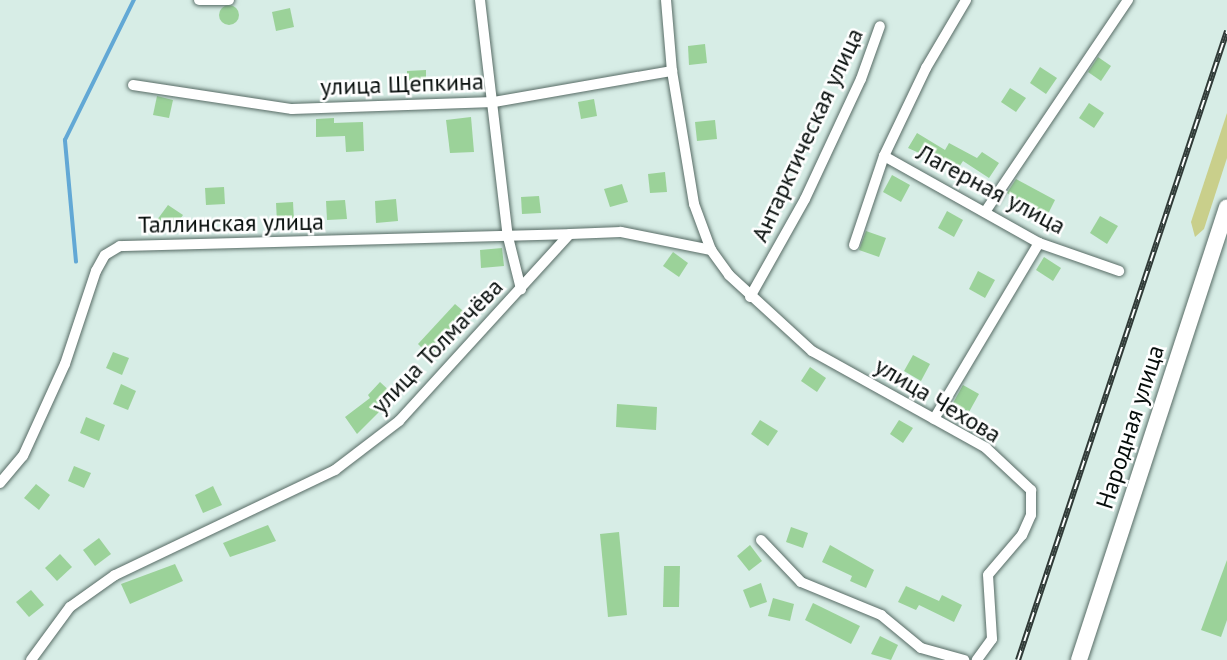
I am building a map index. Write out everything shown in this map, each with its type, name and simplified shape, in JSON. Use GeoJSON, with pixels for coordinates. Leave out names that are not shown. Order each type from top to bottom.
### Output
{"type":"FeatureCollection","features":[{"type":"Feature","properties":{"kind":"main road","name":"Народная улица"},"geometry":{"type":"LineString","coordinates":[[1079,660],[1227,208]]}},
{"type":"Feature","properties":{"kind":"street"},"geometry":{"type":"LineString","coordinates":[[198,0],[229,0]]}},
{"type":"Feature","properties":{"kind":"street"},"geometry":{"type":"LineString","coordinates":[[480,0],[508,236],[520,289]]}},
{"type":"Feature","properties":{"kind":"street","name":"улица Чехова"},"geometry":{"type":"LineString","coordinates":[[666,0],[672,71],[694,204],[711,250],[750,297],[812,351],[986,449],[1031,490],[1031,515],[1022,535],[988,575],[992,639],[977,660]]}},
{"type":"Feature","properties":{"kind":"street"},"geometry":{"type":"LineString","coordinates":[[854,245],[884,156],[926,68],[967,0]]}},
{"type":"Feature","properties":{"kind":"street"},"geometry":{"type":"LineString","coordinates":[[985,212],[1128,0]]}},
{"type":"Feature","properties":{"kind":"street","name":"Антарктическая улица"},"geometry":{"type":"LineString","coordinates":[[750,297],[805,199],[861,79],[880,26]]}},
{"type":"Feature","properties":{"kind":"street","name":"улица Щепкина"},"geometry":{"type":"LineString","coordinates":[[133,85],[292,109],[494,102],[672,71]]}},
{"type":"Feature","properties":{"kind":"street","name":"Лагерная улица"},"geometry":{"type":"LineString","coordinates":[[884,156],[1039,243],[1119,271]]}},
{"type":"Feature","properties":{"kind":"street"},"geometry":{"type":"LineString","coordinates":[[570,234],[621,233],[711,250]]}},
{"type":"Feature","properties":{"kind":"street","name":"Таллинская улица"},"geometry":{"type":"LineString","coordinates":[[0,483],[23,456],[65,364],[96,271],[106,255],[120,246],[570,234]]}},
{"type":"Feature","properties":{"kind":"street","name":"улица Толмачёва"},"geometry":{"type":"LineString","coordinates":[[31,660],[69,607],[115,575],[335,470],[399,421],[570,234]]}},
{"type":"Feature","properties":{"kind":"street"},"geometry":{"type":"LineString","coordinates":[[934,419],[1039,243]]}},
{"type":"Feature","properties":{"kind":"street"},"geometry":{"type":"LineString","coordinates":[[761,540],[801,582],[881,615],[921,648],[964,660]]}},
{"type":"Feature","properties":{"kind":"green space"},"geometry":{"type":"Polygon","coordinates":[[[1227,113],[1227,158],[1204,229],[1195,237],[1191,222],[1227,113]]]}},
{"type":"Feature","properties":{"kind":"building"},"geometry":{"type":"Polygon","coordinates":[[[229,5],[236,8],[239,15],[236,22],[229,25],[222,22],[219,15],[222,8],[229,5]]]}},
{"type":"Feature","properties":{"kind":"building"},"geometry":{"type":"Polygon","coordinates":[[[290,8],[294,27],[276,31],[272,12],[290,8]]]}},
{"type":"Feature","properties":{"kind":"building"},"geometry":{"type":"Polygon","coordinates":[[[705,44],[707,63],[689,65],[688,46],[705,44]]]}},
{"type":"Feature","properties":{"kind":"building"},"geometry":{"type":"Polygon","coordinates":[[[1098,57],[1111,66],[1101,81],[1088,72],[1098,57]]]}},
{"type":"Feature","properties":{"kind":"building"},"geometry":{"type":"Polygon","coordinates":[[[1040,67],[1057,78],[1046,94],[1030,83],[1040,67]]]}},
{"type":"Feature","properties":{"kind":"building"},"geometry":{"type":"Polygon","coordinates":[[[426,70],[426,89],[407,90],[407,71],[426,70]]]}},
{"type":"Feature","properties":{"kind":"building"},"geometry":{"type":"Polygon","coordinates":[[[1010,88],[1026,98],[1016,112],[1001,102],[1010,88]]]}},
{"type":"Feature","properties":{"kind":"building"},"geometry":{"type":"Polygon","coordinates":[[[157,96],[173,100],[169,118],[153,115],[157,96]]]}},
{"type":"Feature","properties":{"kind":"building"},"geometry":{"type":"Polygon","coordinates":[[[594,99],[597,116],[581,119],[578,102],[594,99]]]}},
{"type":"Feature","properties":{"kind":"building"},"geometry":{"type":"Polygon","coordinates":[[[1089,103],[1104,113],[1094,128],[1079,118],[1089,103]]]}},
{"type":"Feature","properties":{"kind":"building"},"geometry":{"type":"Polygon","coordinates":[[[471,117],[474,152],[450,153],[446,120],[471,117]]]}},
{"type":"Feature","properties":{"kind":"building"},"geometry":{"type":"Polygon","coordinates":[[[334,118],[334,123],[363,122],[364,151],[346,152],[345,136],[316,137],[316,119],[334,118]]]}},
{"type":"Feature","properties":{"kind":"building"},"geometry":{"type":"Polygon","coordinates":[[[715,120],[717,139],[697,141],[695,122],[715,120]]]}},
{"type":"Feature","properties":{"kind":"building"},"geometry":{"type":"Polygon","coordinates":[[[917,133],[945,150],[949,143],[977,158],[982,152],[999,163],[989,178],[963,161],[957,170],[908,148],[917,133]]]}},
{"type":"Feature","properties":{"kind":"building"},"geometry":{"type":"Polygon","coordinates":[[[665,172],[667,192],[650,193],[648,174],[665,172]]]}},
{"type":"Feature","properties":{"kind":"building"},"geometry":{"type":"Polygon","coordinates":[[[892,175],[910,185],[901,202],[883,192],[892,175]]]}},
{"type":"Feature","properties":{"kind":"building"},"geometry":{"type":"Polygon","coordinates":[[[1016,179],[1055,200],[1046,218],[1007,193],[1016,179]]]}},
{"type":"Feature","properties":{"kind":"building"},"geometry":{"type":"Polygon","coordinates":[[[622,184],[628,202],[610,207],[604,189],[622,184]]]}},
{"type":"Feature","properties":{"kind":"building"},"geometry":{"type":"Polygon","coordinates":[[[224,187],[225,204],[206,205],[205,188],[224,187]]]}},
{"type":"Feature","properties":{"kind":"building"},"geometry":{"type":"Polygon","coordinates":[[[539,196],[541,213],[522,214],[521,197],[539,196]]]}},
{"type":"Feature","properties":{"kind":"building"},"geometry":{"type":"Polygon","coordinates":[[[396,199],[398,221],[376,223],[375,201],[396,199]]]}},
{"type":"Feature","properties":{"kind":"building"},"geometry":{"type":"Polygon","coordinates":[[[345,200],[347,219],[327,220],[326,201],[345,200]]]}},
{"type":"Feature","properties":{"kind":"building"},"geometry":{"type":"Polygon","coordinates":[[[293,202],[294,221],[277,222],[276,203],[293,202]]]}},
{"type":"Feature","properties":{"kind":"building"},"geometry":{"type":"Polygon","coordinates":[[[168,205],[183,215],[172,231],[157,220],[168,205]]]}},
{"type":"Feature","properties":{"kind":"building"},"geometry":{"type":"Polygon","coordinates":[[[947,211],[963,220],[954,237],[938,228],[947,211]]]}},
{"type":"Feature","properties":{"kind":"building"},"geometry":{"type":"Polygon","coordinates":[[[1100,216],[1118,226],[1107,244],[1090,233],[1100,216]]]}},
{"type":"Feature","properties":{"kind":"building"},"geometry":{"type":"Polygon","coordinates":[[[866,231],[886,238],[879,257],[859,250],[866,231]]]}},
{"type":"Feature","properties":{"kind":"building"},"geometry":{"type":"Polygon","coordinates":[[[502,248],[504,266],[481,268],[480,250],[502,248]]]}},
{"type":"Feature","properties":{"kind":"building"},"geometry":{"type":"Polygon","coordinates":[[[673,252],[688,263],[679,277],[663,266],[673,252]]]}},
{"type":"Feature","properties":{"kind":"building"},"geometry":{"type":"Polygon","coordinates":[[[1044,257],[1061,268],[1053,281],[1036,270],[1044,257]]]}},
{"type":"Feature","properties":{"kind":"building"},"geometry":{"type":"Polygon","coordinates":[[[978,271],[995,280],[985,298],[969,289],[978,271]]]}},
{"type":"Feature","properties":{"kind":"building"},"geometry":{"type":"Polygon","coordinates":[[[455,304],[469,316],[430,356],[418,344],[455,304]]]}},
{"type":"Feature","properties":{"kind":"building"},"geometry":{"type":"Polygon","coordinates":[[[113,352],[129,358],[122,375],[106,368],[113,352]]]}},
{"type":"Feature","properties":{"kind":"building"},"geometry":{"type":"Polygon","coordinates":[[[913,355],[930,364],[921,381],[904,371],[913,355]]]}},
{"type":"Feature","properties":{"kind":"building"},"geometry":{"type":"Polygon","coordinates":[[[810,367],[826,378],[817,392],[801,381],[810,367]]]}},
{"type":"Feature","properties":{"kind":"building"},"geometry":{"type":"Polygon","coordinates":[[[380,382],[395,396],[357,434],[345,417],[370,398],[368,395],[380,382]]]}},
{"type":"Feature","properties":{"kind":"building"},"geometry":{"type":"Polygon","coordinates":[[[121,384],[136,391],[128,410],[113,404],[121,384]]]}},
{"type":"Feature","properties":{"kind":"building"},"geometry":{"type":"Polygon","coordinates":[[[963,385],[979,394],[969,412],[953,403],[963,385]]]}},
{"type":"Feature","properties":{"kind":"building"},"geometry":{"type":"Polygon","coordinates":[[[617,404],[657,407],[656,430],[616,427],[617,404]]]}},
{"type":"Feature","properties":{"kind":"building"},"geometry":{"type":"Polygon","coordinates":[[[86,417],[105,425],[99,441],[80,433],[86,417]]]}},
{"type":"Feature","properties":{"kind":"building"},"geometry":{"type":"Polygon","coordinates":[[[760,420],[778,431],[768,446],[751,434],[760,420]]]}},
{"type":"Feature","properties":{"kind":"building"},"geometry":{"type":"Polygon","coordinates":[[[899,420],[913,428],[903,443],[890,434],[899,420]]]}},
{"type":"Feature","properties":{"kind":"building"},"geometry":{"type":"Polygon","coordinates":[[[74,466],[91,473],[84,488],[68,481],[74,466]]]}},
{"type":"Feature","properties":{"kind":"building"},"geometry":{"type":"Polygon","coordinates":[[[36,484],[50,495],[39,510],[24,498],[36,484]]]}},
{"type":"Feature","properties":{"kind":"building"},"geometry":{"type":"Polygon","coordinates":[[[213,486],[222,505],[203,513],[195,495],[213,486]]]}},
{"type":"Feature","properties":{"kind":"building"},"geometry":{"type":"Polygon","coordinates":[[[268,525],[276,541],[230,557],[223,543],[268,525]]]}},
{"type":"Feature","properties":{"kind":"building"},"geometry":{"type":"Polygon","coordinates":[[[791,527],[808,533],[803,548],[786,542],[791,527]]]}},
{"type":"Feature","properties":{"kind":"building"},"geometry":{"type":"Polygon","coordinates":[[[619,532],[627,615],[608,617],[600,534],[619,532]]]}},
{"type":"Feature","properties":{"kind":"building"},"geometry":{"type":"Polygon","coordinates":[[[99,538],[111,554],[95,566],[83,550],[99,538]]]}},
{"type":"Feature","properties":{"kind":"building"},"geometry":{"type":"Polygon","coordinates":[[[750,545],[762,561],[749,571],[737,556],[750,545]]]}},
{"type":"Feature","properties":{"kind":"building"},"geometry":{"type":"Polygon","coordinates":[[[830,545],[874,570],[866,588],[850,581],[852,576],[822,562],[830,545]]]}},
{"type":"Feature","properties":{"kind":"building"},"geometry":{"type":"Polygon","coordinates":[[[60,554],[72,567],[57,581],[45,568],[60,554]]]}},
{"type":"Feature","properties":{"kind":"building"},"geometry":{"type":"Polygon","coordinates":[[[1227,560],[1227,620],[1221,637],[1201,630],[1227,560]]]}},
{"type":"Feature","properties":{"kind":"building"},"geometry":{"type":"Polygon","coordinates":[[[175,564],[183,581],[130,604],[121,584],[175,564]]]}},
{"type":"Feature","properties":{"kind":"building"},"geometry":{"type":"Polygon","coordinates":[[[664,566],[680,566],[679,607],[663,607],[664,566]]]}},
{"type":"Feature","properties":{"kind":"building"},"geometry":{"type":"Polygon","coordinates":[[[761,583],[767,602],[750,608],[743,590],[761,583]]]}},
{"type":"Feature","properties":{"kind":"building"},"geometry":{"type":"Polygon","coordinates":[[[906,586],[939,601],[942,595],[962,605],[954,622],[919,605],[916,610],[898,602],[906,586]]]}},
{"type":"Feature","properties":{"kind":"building"},"geometry":{"type":"Polygon","coordinates":[[[31,590],[44,605],[29,617],[16,602],[31,590]]]}},
{"type":"Feature","properties":{"kind":"building"},"geometry":{"type":"Polygon","coordinates":[[[773,598],[794,604],[790,621],[768,616],[773,598]]]}},
{"type":"Feature","properties":{"kind":"building"},"geometry":{"type":"Polygon","coordinates":[[[813,603],[860,626],[851,644],[805,620],[813,603]]]}},
{"type":"Feature","properties":{"kind":"building"},"geometry":{"type":"Polygon","coordinates":[[[880,636],[898,645],[891,660],[871,654],[880,636]]]}},
{"type":"Feature","properties":{"kind":"waterway"},"geometry":{"type":"LineString","coordinates":[[76,262],[65,140],[134,0]]}},
{"type":"Feature","properties":{"kind":"railway"},"geometry":{"type":"LineString","coordinates":[[1018,660],[1227,31]]}}]}
